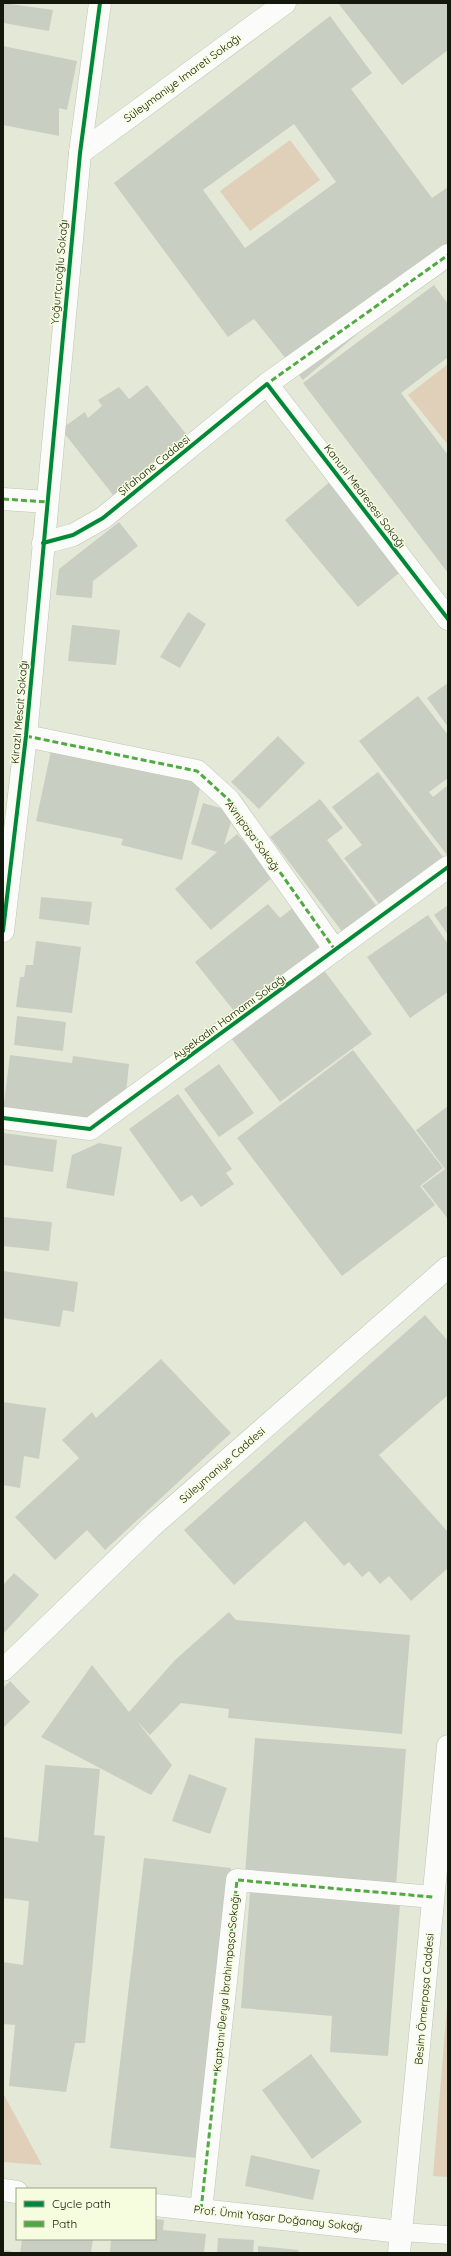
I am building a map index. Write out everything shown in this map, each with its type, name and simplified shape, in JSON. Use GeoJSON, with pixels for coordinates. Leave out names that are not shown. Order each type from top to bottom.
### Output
{"type":"FeatureCollection","features":[{"type":"Feature","properties":{"kind":"street","name":"Yoğurtçuoğlu Sokağı"},"geometry":{"type":"LineString","coordinates":[[43,543],[80,153],[100,3]]}},
{"type":"Feature","properties":{"kind":"street","name":"Süleymaniye Imareti Sokağı"},"geometry":{"type":"LineString","coordinates":[[80,153],[285,3]]}},
{"type":"Feature","properties":{"kind":"street","name":"Şifahane Caddesi"},"geometry":{"type":"LineString","coordinates":[[43,543],[72,534],[140,497],[267,384],[448,255]]}},
{"type":"Feature","properties":{"kind":"street","name":"Kanuni Medresesi Sokağı"},"geometry":{"type":"LineString","coordinates":[[267,384],[297,429],[448,619]]}},
{"type":"Feature","properties":{"kind":"street"},"geometry":{"type":"LineString","coordinates":[[3,499],[46,502]]}},
{"type":"Feature","properties":{"kind":"street","name":"Kirazlı Mescit Sokağı"},"geometry":{"type":"LineString","coordinates":[[3,931],[26,736],[43,543]]}},
{"type":"Feature","properties":{"kind":"street","name":"Avnipaşa Sokağı"},"geometry":{"type":"LineString","coordinates":[[26,736],[198,771],[229,800],[335,950]]}},
{"type":"Feature","properties":{"kind":"street","name":"Ayşekadın Hamamı Sokağı"},"geometry":{"type":"LineString","coordinates":[[3,1118],[90,1129],[448,866]]}},
{"type":"Feature","properties":{"kind":"street","name":"Süleymaniye Caddesi"},"geometry":{"type":"LineString","coordinates":[[3,1670],[151,1527],[448,1267]]}},
{"type":"Feature","properties":{"kind":"street","name":"Besim Ömerpaşa Caddesi"},"geometry":{"type":"LineString","coordinates":[[400,2243],[448,1746]]}},
{"type":"Feature","properties":{"kind":"street","name":"Kaptanı Derya İbrahimpaşa Sokağı"},"geometry":{"type":"LineString","coordinates":[[201,2210],[237,1880],[433,1897]]}},
{"type":"Feature","properties":{"kind":"street"},"geometry":{"type":"LineString","coordinates":[[3,2190],[16,2192]]}},
{"type":"Feature","properties":{"kind":"street","name":"Prof. Ümit Yaşar Doğanay Sokağı"},"geometry":{"type":"LineString","coordinates":[[156,2204],[201,2210],[400,2243]]}},
{"type":"Feature","properties":{"kind":"lane"},"geometry":{"type":"LineString","coordinates":[[400,2243],[448,2235]]}},
{"type":"Feature","properties":{"kind":"shaded area"},"geometry":{"type":"Polygon","coordinates":[[[290,140],[320,180],[250,231],[220,191],[290,140]]]}},
{"type":"Feature","properties":{"kind":"shaded area"},"geometry":{"type":"Polygon","coordinates":[[[448,364],[448,445],[408,395],[448,364]]]}},
{"type":"Feature","properties":{"kind":"shaded area"},"geometry":{"type":"Polygon","coordinates":[[[448,1995],[448,2177],[433,2176],[448,1995]]]}},
{"type":"Feature","properties":{"kind":"shaded area"},"geometry":{"type":"Polygon","coordinates":[[[3,2093],[42,2165],[3,2162],[3,2093]]]}},
{"type":"Feature","properties":{"kind":"building"},"geometry":{"type":"Polygon","coordinates":[[[3,3],[53,10],[49,31],[3,23],[3,3]]]}},
{"type":"Feature","properties":{"kind":"building"},"geometry":{"type":"Polygon","coordinates":[[[338,3],[448,3],[448,50],[402,85],[338,3]]]}},
{"type":"Feature","properties":{"kind":"building"},"geometry":{"type":"Polygon","coordinates":[[[330,16],[372,73],[351,89],[432,198],[448,187],[448,257],[303,380],[254,319],[228,337],[114,183],[330,16]],[[294,124],[203,190],[245,248],[336,182],[294,124]]]}},
{"type":"Feature","properties":{"kind":"building"},"geometry":{"type":"Polygon","coordinates":[[[3,46],[77,61],[67,110],[59,108],[59,136],[3,125],[3,46]]]}},
{"type":"Feature","properties":{"kind":"building"},"geometry":{"type":"Polygon","coordinates":[[[434,285],[448,304],[448,357],[401,393],[448,455],[448,573],[303,383],[434,285]]]}},
{"type":"Feature","properties":{"kind":"building"},"geometry":{"type":"Polygon","coordinates":[[[147,385],[186,434],[113,495],[61,429],[85,412],[88,418],[102,406],[98,400],[119,387],[129,399],[147,385]]]}},
{"type":"Feature","properties":{"kind":"building"},"geometry":{"type":"Polygon","coordinates":[[[332,480],[405,568],[358,607],[285,520],[332,480]]]}},
{"type":"Feature","properties":{"kind":"building"},"geometry":{"type":"Polygon","coordinates":[[[119,522],[138,546],[93,581],[92,598],[56,595],[59,569],[119,522]]]}},
{"type":"Feature","properties":{"kind":"building"},"geometry":{"type":"Polygon","coordinates":[[[188,612],[206,624],[180,668],[160,657],[188,612]]]}},
{"type":"Feature","properties":{"kind":"building"},"geometry":{"type":"Polygon","coordinates":[[[72,625],[120,630],[116,665],[68,661],[72,625]]]}},
{"type":"Feature","properties":{"kind":"building"},"geometry":{"type":"Polygon","coordinates":[[[448,683],[448,727],[427,698],[448,683]]]}},
{"type":"Feature","properties":{"kind":"building"},"geometry":{"type":"Polygon","coordinates":[[[418,696],[448,735],[448,778],[429,792],[433,797],[448,785],[447,855],[359,741],[418,696]]]}},
{"type":"Feature","properties":{"kind":"building"},"geometry":{"type":"Polygon","coordinates":[[[278,736],[305,763],[259,809],[231,782],[278,736]]]}},
{"type":"Feature","properties":{"kind":"building"},"geometry":{"type":"Polygon","coordinates":[[[52,746],[202,780],[182,860],[121,845],[123,839],[36,821],[52,746]]]}},
{"type":"Feature","properties":{"kind":"building"},"geometry":{"type":"Polygon","coordinates":[[[378,772],[446,861],[383,909],[344,858],[362,845],[332,807],[378,772]]]}},
{"type":"Feature","properties":{"kind":"building"},"geometry":{"type":"Polygon","coordinates":[[[320,799],[343,828],[327,840],[381,912],[347,938],[270,837],[320,799]]]}},
{"type":"Feature","properties":{"kind":"building"},"geometry":{"type":"Polygon","coordinates":[[[203,803],[234,812],[224,845],[237,834],[274,876],[211,930],[175,889],[217,852],[191,844],[203,803]]]}},
{"type":"Feature","properties":{"kind":"building"},"geometry":{"type":"Polygon","coordinates":[[[41,897],[92,902],[89,925],[39,919],[41,897]]]}},
{"type":"Feature","properties":{"kind":"building"},"geometry":{"type":"Polygon","coordinates":[[[268,904],[280,918],[295,906],[326,944],[263,994],[260,990],[234,1011],[195,962],[268,904]]]}},
{"type":"Feature","properties":{"kind":"building"},"geometry":{"type":"Polygon","coordinates":[[[448,905],[448,935],[434,915],[448,905]]]}},
{"type":"Feature","properties":{"kind":"building"},"geometry":{"type":"Polygon","coordinates":[[[428,915],[448,944],[448,992],[410,1018],[367,957],[428,915]]]}},
{"type":"Feature","properties":{"kind":"building"},"geometry":{"type":"Polygon","coordinates":[[[36,941],[81,947],[72,1013],[16,1007],[20,977],[24,977],[26,965],[33,965],[36,941]]]}},
{"type":"Feature","properties":{"kind":"building"},"geometry":{"type":"Polygon","coordinates":[[[323,969],[372,1034],[280,1102],[231,1038],[323,969]]]}},
{"type":"Feature","properties":{"kind":"building"},"geometry":{"type":"Polygon","coordinates":[[[17,1016],[66,1022],[63,1051],[14,1045],[17,1016]]]}},
{"type":"Feature","properties":{"kind":"building"},"geometry":{"type":"Polygon","coordinates":[[[353,1050],[443,1168],[420,1186],[435,1205],[342,1276],[237,1138],[353,1050]]]}},
{"type":"Feature","properties":{"kind":"building"},"geometry":{"type":"Polygon","coordinates":[[[10,1055],[72,1063],[73,1056],[129,1064],[126,1093],[81,1126],[3,1111],[10,1055]]]}},
{"type":"Feature","properties":{"kind":"building"},"geometry":{"type":"Polygon","coordinates":[[[219,1064],[254,1113],[219,1137],[184,1089],[219,1064]]]}},
{"type":"Feature","properties":{"kind":"building"},"geometry":{"type":"Polygon","coordinates":[[[178,1094],[232,1169],[226,1173],[234,1184],[201,1207],[192,1195],[181,1202],[129,1129],[178,1094]]]}},
{"type":"Feature","properties":{"kind":"building"},"geometry":{"type":"Polygon","coordinates":[[[448,1106],[448,1219],[422,1186],[445,1169],[416,1130],[448,1106]]]}},
{"type":"Feature","properties":{"kind":"building"},"geometry":{"type":"Polygon","coordinates":[[[3,1133],[57,1140],[53,1172],[3,1165],[3,1133]]]}},
{"type":"Feature","properties":{"kind":"building"},"geometry":{"type":"Polygon","coordinates":[[[99,1143],[122,1147],[114,1196],[66,1188],[72,1155],[99,1143]]]}},
{"type":"Feature","properties":{"kind":"building"},"geometry":{"type":"Polygon","coordinates":[[[3,1217],[52,1222],[49,1251],[3,1246],[3,1217]]]}},
{"type":"Feature","properties":{"kind":"building"},"geometry":{"type":"Polygon","coordinates":[[[3,1271],[78,1282],[74,1312],[63,1310],[60,1327],[3,1318],[3,1271]]]}},
{"type":"Feature","properties":{"kind":"building"},"geometry":{"type":"Polygon","coordinates":[[[425,1315],[448,1341],[448,1395],[379,1455],[448,1532],[448,1568],[411,1601],[389,1576],[380,1584],[369,1571],[362,1577],[349,1562],[344,1566],[305,1521],[234,1585],[184,1530],[425,1315]]]}},
{"type":"Feature","properties":{"kind":"building"},"geometry":{"type":"Polygon","coordinates":[[[161,1359],[231,1433],[105,1550],[87,1530],[55,1560],[15,1517],[79,1458],[62,1440],[92,1412],[96,1418],[161,1359]]]}},
{"type":"Feature","properties":{"kind":"building"},"geometry":{"type":"Polygon","coordinates":[[[3,1402],[46,1408],[39,1459],[24,1456],[20,1488],[3,1485],[3,1402]]]}},
{"type":"Feature","properties":{"kind":"building"},"geometry":{"type":"Polygon","coordinates":[[[14,1573],[39,1595],[4,1633],[3,1585],[14,1573]]]}},
{"type":"Feature","properties":{"kind":"building"},"geometry":{"type":"Polygon","coordinates":[[[229,1612],[236,1620],[410,1635],[402,1734],[228,1718],[229,1709],[181,1703],[150,1735],[136,1720],[172,1765],[151,1795],[41,1737],[92,1665],[129,1712],[175,1660],[229,1612]]]}},
{"type":"Feature","properties":{"kind":"building"},"geometry":{"type":"Polygon","coordinates":[[[10,1681],[30,1702],[3,1728],[3,1688],[10,1681]]]}},
{"type":"Feature","properties":{"kind":"building"},"geometry":{"type":"Polygon","coordinates":[[[255,1738],[406,1749],[396,1886],[245,1875],[255,1738]]]}},
{"type":"Feature","properties":{"kind":"building"},"geometry":{"type":"Polygon","coordinates":[[[45,1765],[100,1769],[94,1835],[105,1836],[85,2043],[75,2043],[66,2092],[9,2086],[15,2025],[3,2024],[3,1962],[23,1965],[29,1901],[3,1898],[3,1837],[38,1842],[45,1765]]]}},
{"type":"Feature","properties":{"kind":"building"},"geometry":{"type":"Polygon","coordinates":[[[189,1774],[227,1788],[210,1834],[172,1821],[189,1774]]]}},
{"type":"Feature","properties":{"kind":"building"},"geometry":{"type":"Polygon","coordinates":[[[144,1858],[231,1868],[197,2158],[110,2148],[144,1858]]]}},
{"type":"Feature","properties":{"kind":"building"},"geometry":{"type":"Polygon","coordinates":[[[250,1892],[400,1904],[388,2056],[330,2052],[332,2016],[241,2008],[250,1892]]]}},
{"type":"Feature","properties":{"kind":"building"},"geometry":{"type":"Polygon","coordinates":[[[311,2054],[362,2122],[312,2159],[262,2090],[311,2054]]]}},
{"type":"Feature","properties":{"kind":"building"},"geometry":{"type":"Polygon","coordinates":[[[251,2155],[320,2170],[313,2200],[245,2186],[251,2155]]]}},
{"type":"Feature","properties":{"kind":"building"},"geometry":{"type":"Polygon","coordinates":[[[156,2219],[164,2220],[163,2230],[206,2234],[204,2253],[110,2253],[111,2240],[156,2240],[156,2219]]]}},
{"type":"Feature","properties":{"kind":"building"},"geometry":{"type":"Polygon","coordinates":[[[218,2238],[254,2240],[253,2253],[217,2253],[218,2238]]]}},
{"type":"Feature","properties":{"kind":"building"},"geometry":{"type":"Polygon","coordinates":[[[22,2240],[93,2240],[91,2253],[20,2253],[22,2240]]]}},
{"type":"Feature","properties":{"kind":"building"},"geometry":{"type":"Polygon","coordinates":[[[258,2246],[299,2250],[298,2253],[258,2253],[258,2246]]]}},
{"type":"Feature","properties":{"kind":"building"},"geometry":{"type":"Polygon","coordinates":[[[3,2250],[11,2251],[11,2253],[3,2253],[3,2250]]]}},
{"type":"Feature","properties":{"kind":"marked path"},"geometry":{"type":"LineString","coordinates":[[264,386],[448,255]]}},
{"type":"Feature","properties":{"kind":"marked path"},"geometry":{"type":"LineString","coordinates":[[3,499],[47,502]]}},
{"type":"Feature","properties":{"kind":"marked path"},"geometry":{"type":"LineString","coordinates":[[26,736],[197,771],[229,800],[335,950]]}},
{"type":"Feature","properties":{"kind":"marked path"},"geometry":{"type":"LineString","coordinates":[[201,2210],[237,1880],[433,1897]]}},
{"type":"Feature","properties":{"kind":"cycle path"},"geometry":{"type":"LineString","coordinates":[[3,931],[26,736],[80,153],[100,3]]}},
{"type":"Feature","properties":{"kind":"cycle path"},"geometry":{"type":"LineString","coordinates":[[43,543],[73,535],[103,518],[267,384],[448,619]]}},
{"type":"Feature","properties":{"kind":"cycle path"},"geometry":{"type":"LineString","coordinates":[[3,1118],[90,1129],[448,867]]}}]}
